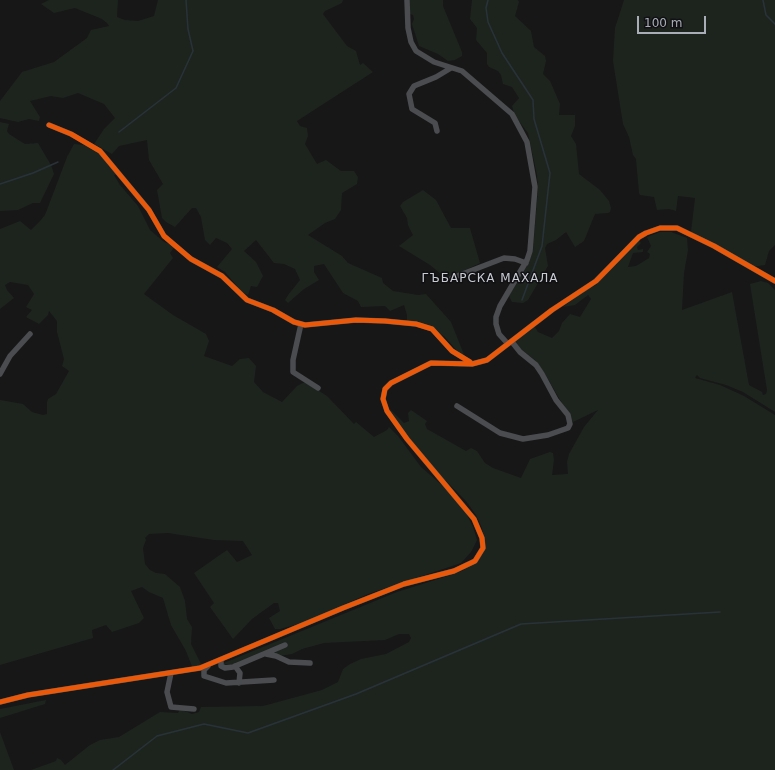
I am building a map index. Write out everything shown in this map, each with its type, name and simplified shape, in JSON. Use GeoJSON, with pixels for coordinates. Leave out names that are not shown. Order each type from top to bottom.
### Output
{"type":"FeatureCollection","features":[{"type":"Feature","properties":{"kind":"street"},"geometry":{"type":"LineString","coordinates":[[407,0],[408,28],[412,47],[428,59],[462,71],[504,106],[514,118],[525,137],[535,187],[530,251],[526,262],[500,306],[496,317],[496,324],[499,334],[536,365],[556,400],[568,415],[570,424],[568,428],[548,435],[524,439],[500,433],[457,406]]}},
{"type":"Feature","properties":{"kind":"street"},"geometry":{"type":"LineString","coordinates":[[436,131],[434,123],[412,109],[409,94],[414,86],[436,77],[451,68]]}},
{"type":"Feature","properties":{"kind":"street"},"geometry":{"type":"LineString","coordinates":[[49,125],[74,135],[100,151],[149,210],[160,230],[191,259],[222,276],[247,300],[273,310],[294,322],[302,324],[356,320],[385,320],[416,324],[432,329],[452,351],[472,364]]}},
{"type":"Feature","properties":{"kind":"street"},"geometry":{"type":"LineString","coordinates":[[0,702],[28,695],[171,673],[208,665],[342,608],[404,584],[468,565],[480,555],[483,548],[482,538],[474,519],[407,439],[387,411],[382,394],[391,383],[431,363],[472,364],[487,360],[552,310],[596,281],[639,237],[660,228],[678,228],[775,281]]}},
{"type":"Feature","properties":{"kind":"street"},"geometry":{"type":"LineString","coordinates":[[452,278],[504,258],[526,262]]}},
{"type":"Feature","properties":{"kind":"street"},"geometry":{"type":"LineString","coordinates":[[302,324],[293,360],[292,372],[318,388]]}},
{"type":"Feature","properties":{"kind":"street"},"geometry":{"type":"LineString","coordinates":[[0,374],[10,356],[30,334]]}},
{"type":"Feature","properties":{"kind":"street"},"geometry":{"type":"LineString","coordinates":[[221,660],[221,666],[223,667],[235,666],[285,645]]}},
{"type":"Feature","properties":{"kind":"street"},"geometry":{"type":"LineString","coordinates":[[266,654],[276,656],[289,662],[310,663]]}},
{"type":"Feature","properties":{"kind":"street"},"geometry":{"type":"LineString","coordinates":[[208,665],[204,670],[204,676],[226,683],[274,680]]}},
{"type":"Feature","properties":{"kind":"street"},"geometry":{"type":"LineString","coordinates":[[235,666],[240,674],[239,683]]}},
{"type":"Feature","properties":{"kind":"street"},"geometry":{"type":"LineString","coordinates":[[171,673],[167,692],[171,707],[194,709]]}},
{"type":"Feature","properties":{"kind":"shaded area"},"geometry":{"type":"Polygon","coordinates":[[[49,0],[118,0],[117,17],[125,20],[138,21],[154,16],[158,0],[343,0],[342,3],[325,11],[323,14],[347,46],[356,51],[360,65],[363,63],[373,72],[297,121],[300,126],[307,128],[308,136],[305,144],[317,164],[326,160],[341,171],[354,171],[358,177],[357,184],[342,193],[341,210],[335,219],[325,223],[308,235],[342,256],[348,263],[382,278],[383,283],[393,291],[418,295],[426,294],[451,322],[465,357],[459,353],[444,336],[414,321],[407,321],[404,305],[390,311],[385,306],[361,307],[358,301],[343,293],[324,264],[314,266],[314,272],[319,280],[304,289],[288,303],[285,300],[300,280],[295,269],[284,264],[274,263],[256,240],[244,251],[256,262],[263,276],[257,287],[251,286],[248,295],[242,292],[225,272],[217,267],[232,249],[227,243],[216,238],[210,245],[205,240],[201,217],[196,208],[192,208],[175,227],[162,218],[157,190],[163,184],[149,160],[147,140],[119,146],[112,154],[94,144],[104,129],[115,118],[104,104],[78,93],[63,98],[51,96],[30,101],[40,117],[39,121],[29,119],[18,122],[0,118],[0,101],[22,72],[54,62],[87,38],[91,30],[109,26],[102,19],[75,8],[54,13],[41,4],[49,0]]]}},
{"type":"Feature","properties":{"kind":"shaded area"},"geometry":{"type":"Polygon","coordinates":[[[410,0],[443,0],[443,6],[462,52],[462,56],[455,60],[448,61],[438,54],[419,46],[412,24],[414,19],[413,15],[409,14],[410,0]]]}},
{"type":"Feature","properties":{"kind":"shaded area"},"geometry":{"type":"Polygon","coordinates":[[[472,0],[518,0],[519,2],[515,16],[531,31],[534,47],[545,56],[546,61],[543,74],[550,81],[560,104],[559,115],[575,115],[575,126],[571,136],[576,144],[579,174],[600,190],[609,201],[611,208],[610,212],[608,213],[595,214],[584,241],[575,247],[566,232],[556,240],[547,244],[545,248],[548,266],[528,300],[523,303],[512,302],[509,296],[533,250],[538,189],[537,175],[528,133],[515,116],[512,106],[519,98],[512,87],[503,84],[501,75],[498,71],[489,67],[487,64],[487,53],[476,40],[477,28],[470,19],[472,0]]]}},
{"type":"Feature","properties":{"kind":"shaded area"},"geometry":{"type":"Polygon","coordinates":[[[624,0],[775,0],[775,245],[769,251],[765,265],[750,267],[691,232],[695,198],[678,196],[676,211],[669,209],[657,210],[654,197],[640,195],[636,159],[633,155],[629,137],[623,124],[613,61],[615,28],[624,0]]]}},
{"type":"Feature","properties":{"kind":"shaded area"},"geometry":{"type":"Polygon","coordinates":[[[0,122],[9,124],[7,131],[9,134],[25,144],[38,143],[51,165],[54,174],[40,203],[33,203],[18,210],[0,211],[0,122]]]}},
{"type":"Feature","properties":{"kind":"shaded area"},"geometry":{"type":"Polygon","coordinates":[[[74,144],[84,145],[102,153],[109,167],[113,168],[117,174],[114,175],[120,185],[138,206],[150,230],[164,242],[175,246],[170,253],[173,258],[144,294],[173,315],[206,334],[209,341],[204,356],[232,366],[240,359],[249,358],[256,366],[254,382],[263,392],[282,402],[297,386],[305,382],[327,396],[354,424],[356,422],[374,437],[387,430],[389,427],[398,436],[421,467],[452,494],[464,509],[473,527],[477,540],[471,552],[461,563],[368,594],[302,623],[280,629],[275,629],[269,618],[280,611],[278,603],[274,603],[252,619],[233,639],[210,607],[214,603],[194,573],[227,550],[237,562],[252,555],[243,541],[214,540],[168,533],[149,534],[145,538],[146,540],[143,548],[145,564],[150,570],[156,573],[165,574],[180,587],[185,601],[187,619],[192,627],[191,644],[202,666],[193,669],[186,651],[171,625],[163,598],[142,587],[131,591],[144,618],[139,623],[112,632],[106,625],[92,630],[93,638],[0,665],[0,400],[23,404],[32,412],[43,415],[47,414],[48,399],[56,394],[69,371],[62,366],[64,359],[57,332],[57,321],[49,311],[48,315],[39,324],[26,317],[32,310],[26,307],[34,294],[28,285],[10,282],[5,285],[7,290],[14,298],[0,309],[0,229],[20,221],[31,230],[40,221],[45,215],[67,157],[74,144]]]}},
{"type":"Feature","properties":{"kind":"shaded area"},"geometry":{"type":"Polygon","coordinates":[[[423,190],[436,200],[451,228],[470,228],[480,263],[447,279],[430,265],[399,246],[413,235],[408,225],[407,218],[400,206],[403,202],[423,190]]]}},
{"type":"Feature","properties":{"kind":"shaded area"},"geometry":{"type":"Polygon","coordinates":[[[660,232],[671,232],[687,238],[688,250],[684,273],[682,310],[732,292],[749,385],[762,392],[763,395],[766,394],[767,390],[750,284],[761,281],[768,283],[775,290],[775,412],[743,392],[726,385],[700,378],[697,375],[695,378],[720,385],[744,396],[775,415],[775,770],[31,770],[56,761],[57,758],[65,765],[90,745],[100,740],[119,737],[160,712],[178,713],[180,709],[192,714],[199,712],[201,707],[263,706],[322,690],[338,682],[343,669],[350,664],[361,659],[386,654],[409,642],[411,638],[409,634],[399,634],[385,640],[324,643],[302,649],[292,654],[279,656],[273,653],[234,664],[219,665],[397,592],[464,570],[474,563],[484,544],[482,528],[476,515],[466,501],[440,475],[392,417],[389,408],[404,423],[409,421],[408,413],[411,410],[427,421],[425,424],[427,429],[466,451],[471,448],[477,451],[485,463],[493,468],[521,478],[530,459],[550,452],[553,453],[554,460],[552,475],[568,474],[567,462],[569,454],[584,427],[598,410],[573,422],[545,374],[535,360],[513,343],[535,327],[538,332],[552,338],[559,331],[562,323],[570,314],[580,317],[591,299],[588,295],[575,305],[563,307],[582,292],[596,285],[639,241],[641,243],[637,247],[638,250],[643,249],[643,252],[633,253],[628,267],[636,266],[649,258],[650,254],[647,252],[651,246],[647,237],[660,232]]]}},
{"type":"Feature","properties":{"kind":"shaded area"},"geometry":{"type":"Polygon","coordinates":[[[46,700],[45,704],[0,718],[0,709],[46,700]]]}},
{"type":"Feature","properties":{"kind":"shaded area"},"geometry":{"type":"Polygon","coordinates":[[[0,732],[14,770],[0,770],[0,732]]]}},
{"type":"Feature","properties":{"kind":"waterway"},"geometry":{"type":"LineString","coordinates":[[119,132],[176,88],[193,51],[188,29],[186,0]]}},
{"type":"Feature","properties":{"kind":"waterway"},"geometry":{"type":"LineString","coordinates":[[488,0],[486,8],[488,22],[502,53],[533,100],[534,119],[550,173],[542,246],[522,300]]}},
{"type":"Feature","properties":{"kind":"waterway"},"geometry":{"type":"LineString","coordinates":[[763,0],[766,15],[775,24]]}},
{"type":"Feature","properties":{"kind":"waterway"},"geometry":{"type":"LineString","coordinates":[[0,184],[33,173],[58,162]]}},
{"type":"Feature","properties":{"kind":"waterway"},"geometry":{"type":"LineString","coordinates":[[113,770],[157,736],[204,724],[248,733],[356,694],[521,624],[720,612]]}},
{"type":"Feature","properties":{"kind":"cycle path"},"geometry":{"type":"LineString","coordinates":[[49,125],[71,134],[100,151],[149,210],[164,236],[191,259],[222,276],[247,300],[273,310],[294,322],[305,325],[356,320],[416,324],[432,329],[452,351],[470,362]]}},
{"type":"Feature","properties":{"kind":"cycle path"},"geometry":{"type":"LineString","coordinates":[[0,702],[28,695],[200,668],[404,584],[454,571],[475,561],[483,548],[482,538],[474,519],[407,439],[387,411],[383,399],[385,389],[391,383],[431,363],[472,364],[487,360],[552,310],[596,281],[639,237],[646,233],[660,228],[677,228],[714,246],[775,281]]}},
{"type":"Feature","properties":{"kind":"district","name":"ГЪБАРСКА МАХАЛА"},"geometry":{"type":"Point","coordinates":[490,279]}}]}
